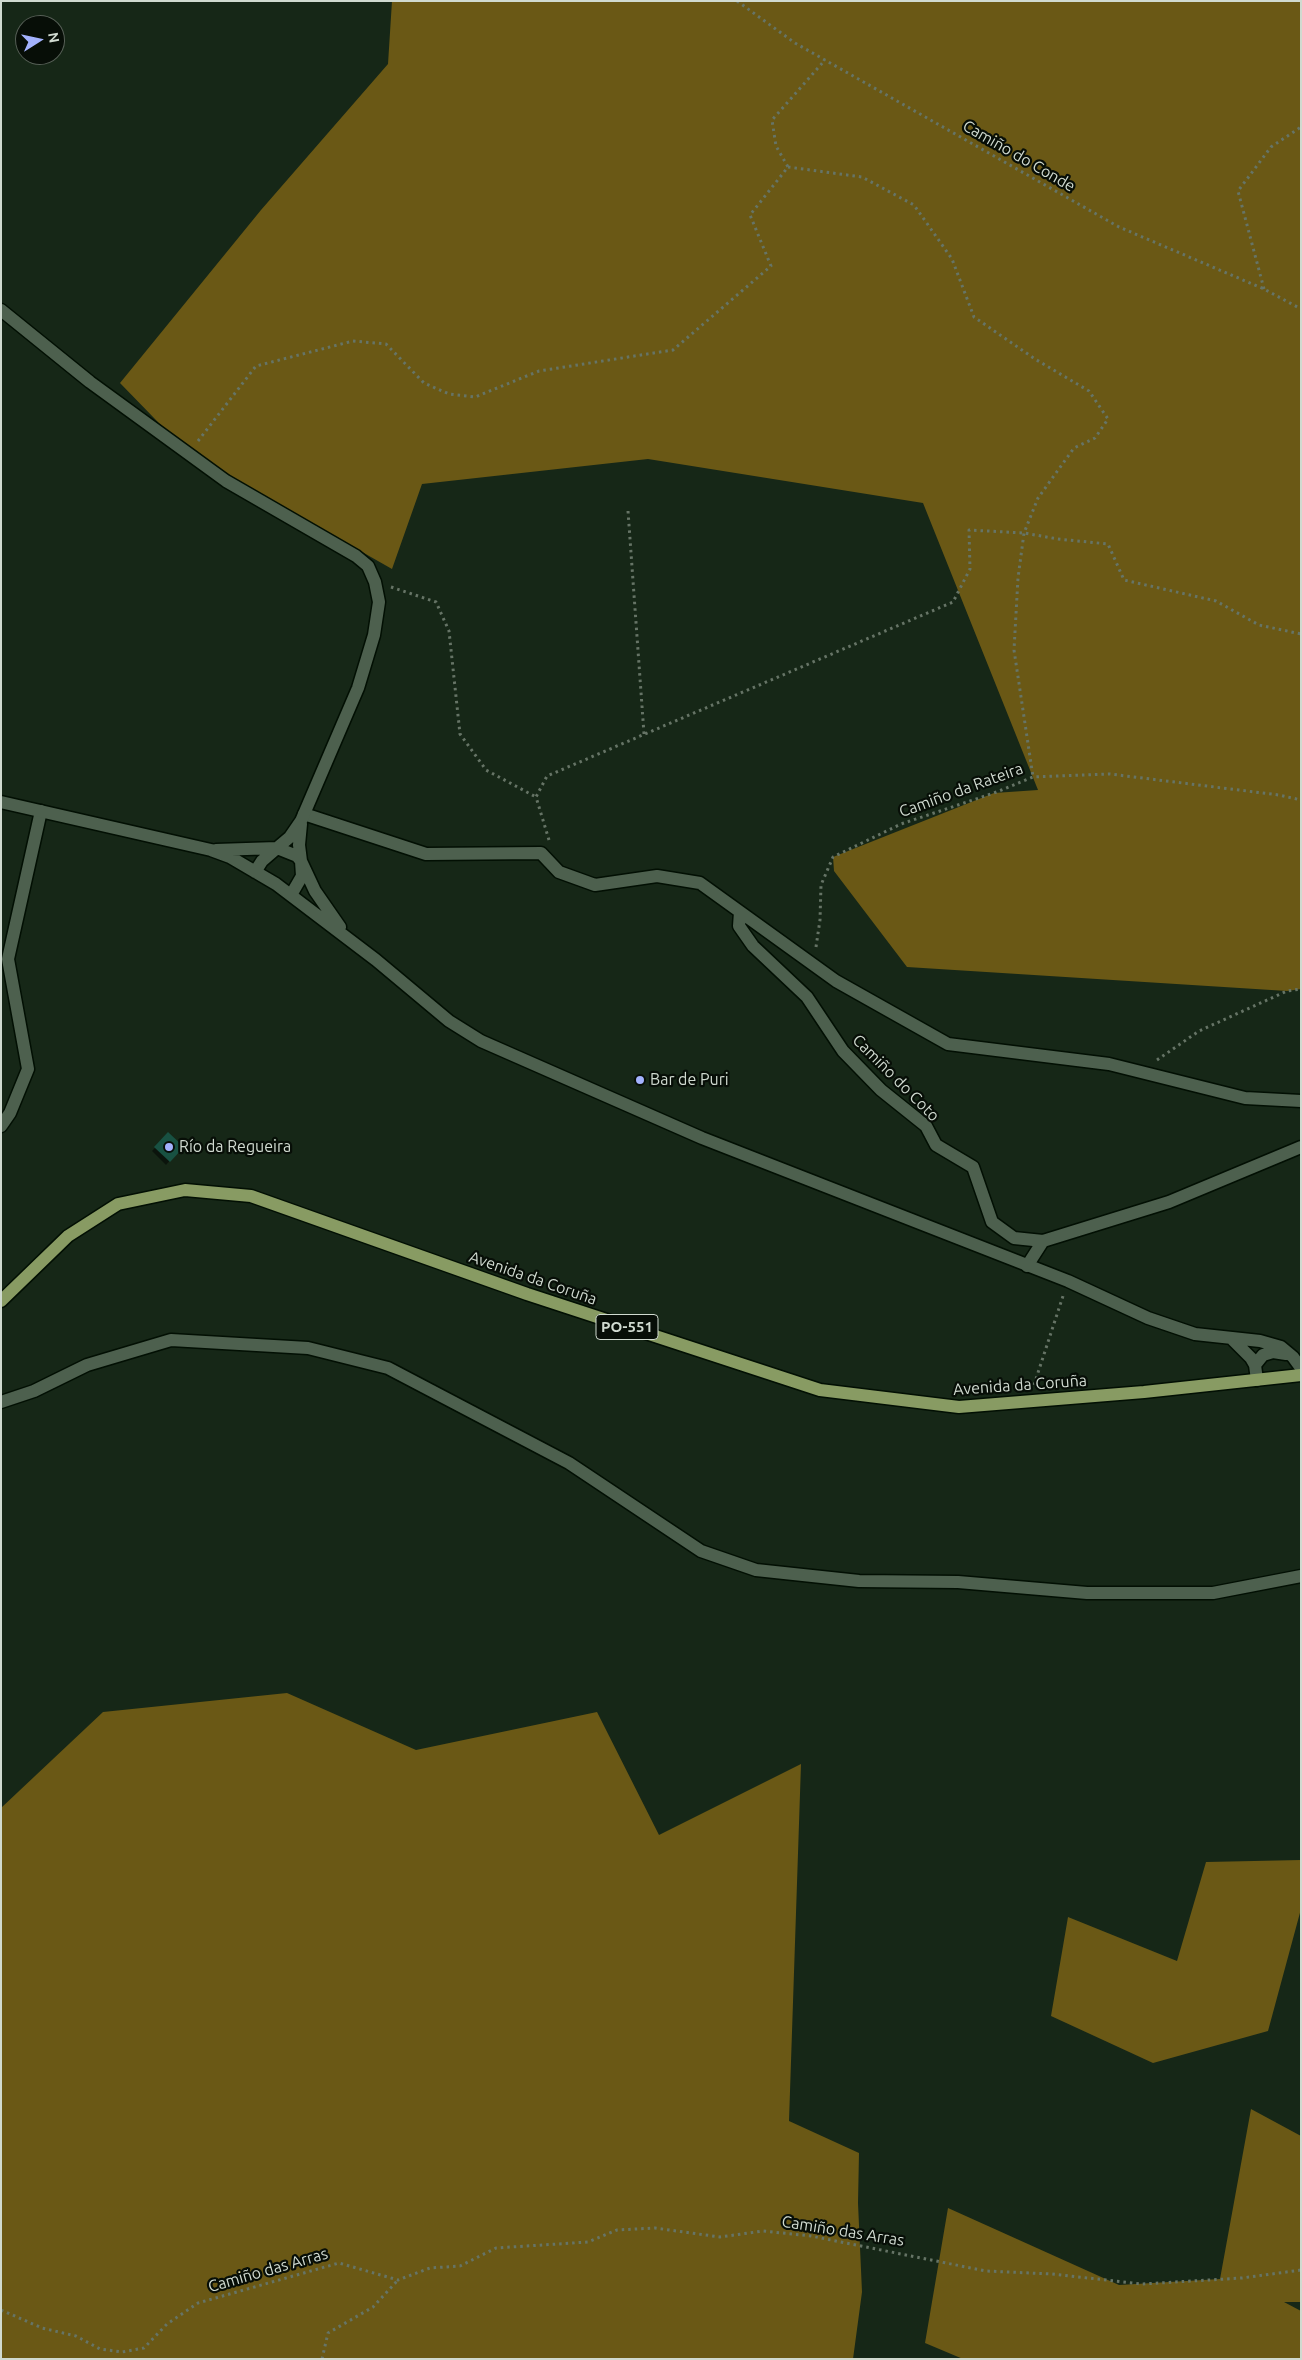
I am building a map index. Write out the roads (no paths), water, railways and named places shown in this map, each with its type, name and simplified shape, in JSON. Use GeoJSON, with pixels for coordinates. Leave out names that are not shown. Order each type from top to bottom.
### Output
{"type":"FeatureCollection","features":[{"type":"Feature","properties":{"kind":"main road","name":"Avenida da Coruña"},"geometry":{"type":"LineString","coordinates":[[1,1301],[68,1236],[118,1204],[185,1190],[251,1196],[527,1294],[820,1390],[959,1407],[1029,1402],[1301,1375]]}},
{"type":"Feature","properties":{"kind":"street"},"geometry":{"type":"LineString","coordinates":[[1,310],[90,382],[226,481],[356,556],[368,566],[375,582],[379,602],[374,634],[358,688],[303,818],[290,837],[262,861],[255,872]]}},
{"type":"Feature","properties":{"kind":"street"},"geometry":{"type":"LineString","coordinates":[[1,802],[211,850],[230,857],[291,895],[449,1021],[481,1041],[702,1138],[1068,1281],[1148,1318],[1195,1334],[1260,1341],[1281,1347],[1293,1357],[1301,1368]]}},
{"type":"Feature","properties":{"kind":"street"},"geometry":{"type":"LineString","coordinates":[[1,1126],[10,1113],[28,1069],[8,959],[41,811]]}},
{"type":"Feature","properties":{"kind":"street"},"geometry":{"type":"LineString","coordinates":[[291,895],[302,876],[299,845],[303,818]]}},
{"type":"Feature","properties":{"kind":"street"},"geometry":{"type":"LineString","coordinates":[[303,818],[426,854],[541,853],[559,872],[595,884],[657,876],[700,883],[836,981],[948,1044],[1109,1064],[1245,1098],[1301,1101]]}},
{"type":"Feature","properties":{"kind":"street"},"geometry":{"type":"LineString","coordinates":[[211,850],[277,848],[291,852],[301,861],[315,891],[348,939]]}},
{"type":"Feature","properties":{"kind":"street","name":"Camiño do Coto"},"geometry":{"type":"LineString","coordinates":[[740,912],[739,926],[748,939],[807,997],[843,1051],[881,1090],[926,1126],[936,1145],[973,1166],[992,1222],[1014,1238],[1043,1241]]}},
{"type":"Feature","properties":{"kind":"street"},"geometry":{"type":"LineString","coordinates":[[1028,1266],[1043,1241],[1169,1202],[1301,1147]]}},
{"type":"Feature","properties":{"kind":"street"},"geometry":{"type":"LineString","coordinates":[[1231,1338],[1246,1350],[1255,1365],[1256,1380]]}},
{"type":"Feature","properties":{"kind":"street"},"geometry":{"type":"LineString","coordinates":[[1,1402],[34,1391],[87,1365],[172,1340],[308,1348],[388,1368],[569,1463],[702,1551],[756,1570],[859,1581],[958,1582],[1087,1593],[1213,1593],[1301,1576]]}},
{"type":"Feature","properties":{"kind":"street"},"geometry":{"type":"LineString","coordinates":[[1255,1365],[1263,1355],[1273,1352],[1282,1352],[1293,1357]]}},
{"type":"Feature","properties":{"kind":"place","name":"Bar de Puri"},"geometry":{"type":"Point","coordinates":[640,1080]}},
{"type":"Feature","properties":{"kind":"place","name":"Río da Regueira"},"geometry":{"type":"Point","coordinates":[169,1147]}}]}
